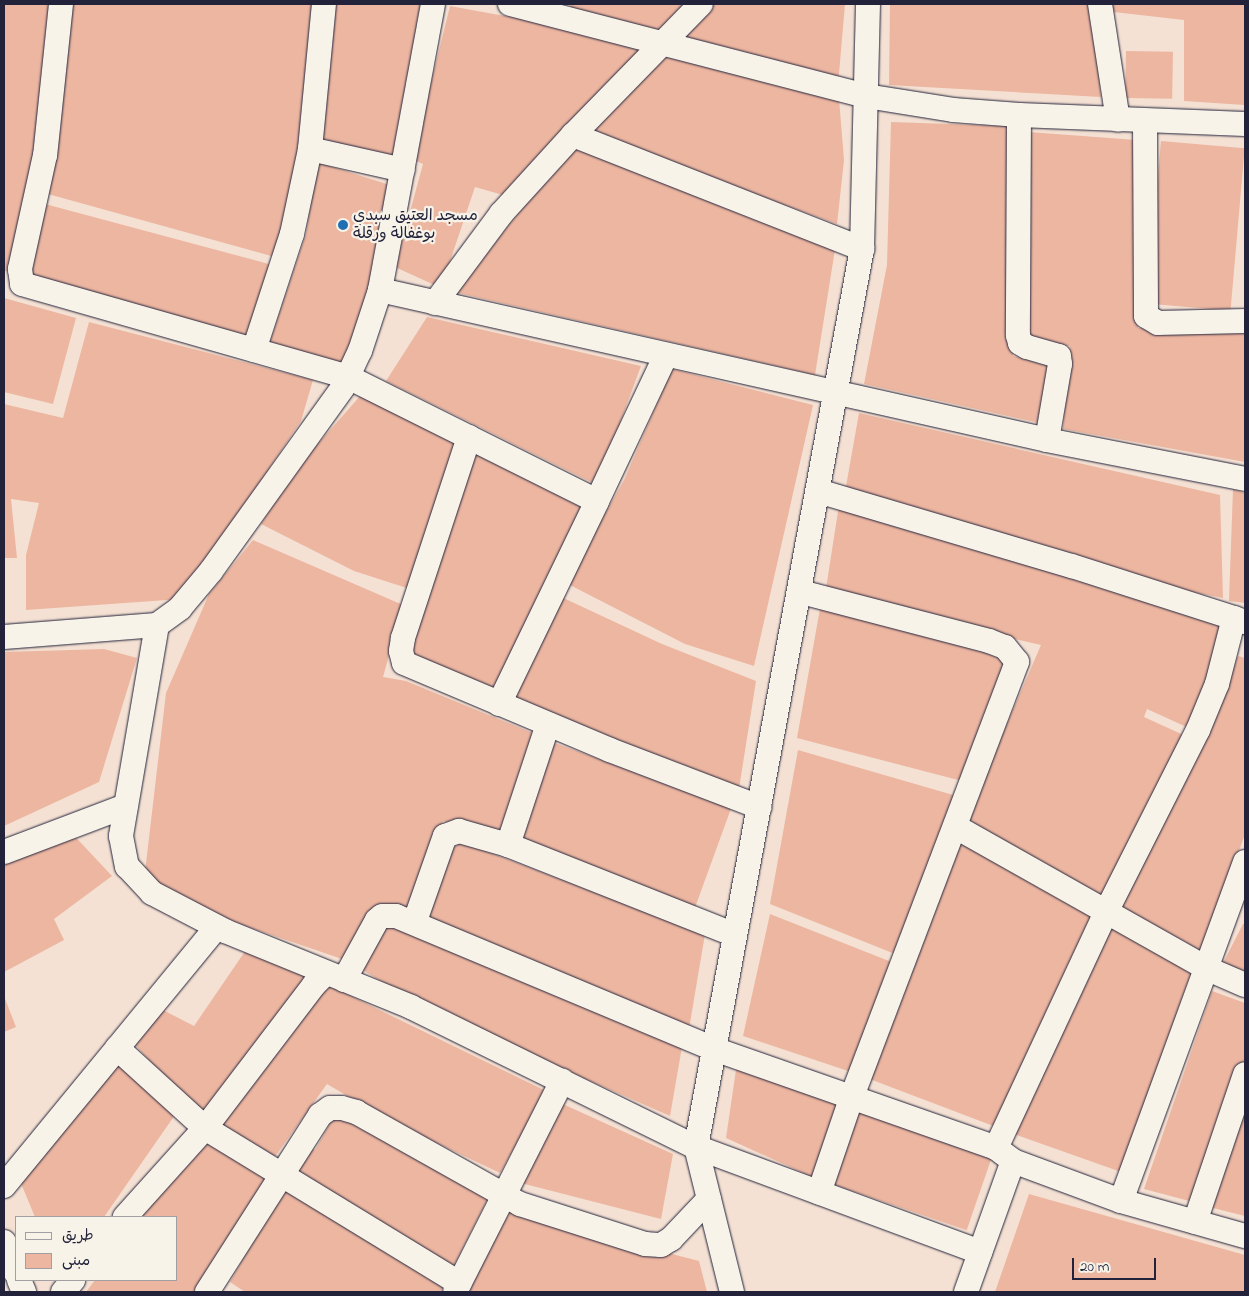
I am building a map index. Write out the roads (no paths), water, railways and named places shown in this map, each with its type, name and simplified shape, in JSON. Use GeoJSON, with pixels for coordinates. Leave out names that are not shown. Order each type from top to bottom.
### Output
{"type":"FeatureCollection","features":[{"type":"Feature","properties":{"kind":"street"},"geometry":{"type":"LineString","coordinates":[[61,4],[45,155],[20,269],[22,284],[348,377],[598,501]]}},
{"type":"Feature","properties":{"kind":"street"},"geometry":{"type":"LineString","coordinates":[[254,350],[292,234],[310,149],[324,4]]}},
{"type":"Feature","properties":{"kind":"street"},"geometry":{"type":"LineString","coordinates":[[4,637],[157,625],[180,608],[211,571],[348,377],[380,290],[433,4]]}},
{"type":"Feature","properties":{"kind":"street"},"geometry":{"type":"LineString","coordinates":[[510,4],[866,96],[953,110],[1019,115],[1145,122],[1245,124]]}},
{"type":"Feature","properties":{"kind":"street"},"geometry":{"type":"LineString","coordinates":[[435,303],[501,214],[573,135],[701,4]]}},
{"type":"Feature","properties":{"kind":"street"},"geometry":{"type":"LineString","coordinates":[[732,1292],[696,1147],[801,592],[862,249],[868,4]]}},
{"type":"Feature","properties":{"kind":"street"},"geometry":{"type":"LineString","coordinates":[[1100,4],[1118,120]]}},
{"type":"Feature","properties":{"kind":"street"},"geometry":{"type":"LineString","coordinates":[[1019,115],[1018,334],[1020,343],[1027,347],[1059,356],[1060,364],[1047,440]]}},
{"type":"Feature","properties":{"kind":"street"},"geometry":{"type":"LineString","coordinates":[[1145,122],[1146,316],[1158,323],[1245,321]]}},
{"type":"Feature","properties":{"kind":"street"},"geometry":{"type":"LineString","coordinates":[[573,135],[862,249]]}},
{"type":"Feature","properties":{"kind":"street"},"geometry":{"type":"LineString","coordinates":[[310,149],[403,170]]}},
{"type":"Feature","properties":{"kind":"street"},"geometry":{"type":"LineString","coordinates":[[380,290],[836,394],[1047,440],[1245,479]]}},
{"type":"Feature","properties":{"kind":"street"},"geometry":{"type":"LineString","coordinates":[[500,704],[666,355]]}},
{"type":"Feature","properties":{"kind":"street"},"geometry":{"type":"LineString","coordinates":[[469,436],[401,652],[404,663],[548,724],[759,807]]}},
{"type":"Feature","properties":{"kind":"street"},"geometry":{"type":"LineString","coordinates":[[818,491],[1240,620],[1198,730],[1106,912],[1005,1155],[980,1252],[966,1292]]}},
{"type":"Feature","properties":{"kind":"street"},"geometry":{"type":"LineString","coordinates":[[801,592],[989,641],[1014,655],[1017,662],[1016,674],[852,1096],[820,1193]]}},
{"type":"Feature","properties":{"kind":"street"},"geometry":{"type":"LineString","coordinates":[[157,625],[121,836],[127,866],[152,893],[217,927],[411,1007],[696,1147],[980,1252]]}},
{"type":"Feature","properties":{"kind":"street"},"geometry":{"type":"LineString","coordinates":[[508,845],[548,724]]}},
{"type":"Feature","properties":{"kind":"street"},"geometry":{"type":"LineString","coordinates":[[4,852],[126,806]]}},
{"type":"Feature","properties":{"kind":"street"},"geometry":{"type":"LineString","coordinates":[[956,827],[1208,969],[1245,985]]}},
{"type":"Feature","properties":{"kind":"street"},"geometry":{"type":"LineString","coordinates":[[415,921],[446,836],[459,831],[508,845],[735,934]]}},
{"type":"Feature","properties":{"kind":"street"},"geometry":{"type":"LineString","coordinates":[[1121,1201],[1208,969],[1237,914],[1245,862]]}},
{"type":"Feature","properties":{"kind":"street"},"geometry":{"type":"LineString","coordinates":[[126,1216],[205,1128],[314,985],[335,977],[377,920],[389,915],[415,921],[714,1049],[852,1096],[1121,1201],[1245,1236]]}},
{"type":"Feature","properties":{"kind":"street"},"geometry":{"type":"LineString","coordinates":[[4,1186],[217,927]]}},
{"type":"Feature","properties":{"kind":"street"},"geometry":{"type":"LineString","coordinates":[[118,1048],[205,1128],[282,1174],[457,1288],[562,1081]]}},
{"type":"Feature","properties":{"kind":"street"},"geometry":{"type":"LineString","coordinates":[[1195,1222],[1245,1074]]}},
{"type":"Feature","properties":{"kind":"street"},"geometry":{"type":"LineString","coordinates":[[214,1290],[282,1174],[320,1114],[330,1108],[342,1108],[356,1112],[503,1196],[550,1216],[645,1244],[661,1245],[709,1199]]}},
{"type":"Feature","properties":{"kind":"street"},"geometry":{"type":"LineString","coordinates":[[4,1242],[15,1270]]}},
{"type":"Feature","properties":{"kind":"street"},"geometry":{"type":"LineString","coordinates":[[63,1292],[72,1281]]}},
{"type":"Feature","properties":{"kind":"place","name":"مسجد العتيق سبدي بوغفالة ورقلة"},"geometry":{"type":"Point","coordinates":[343,225]}}]}
